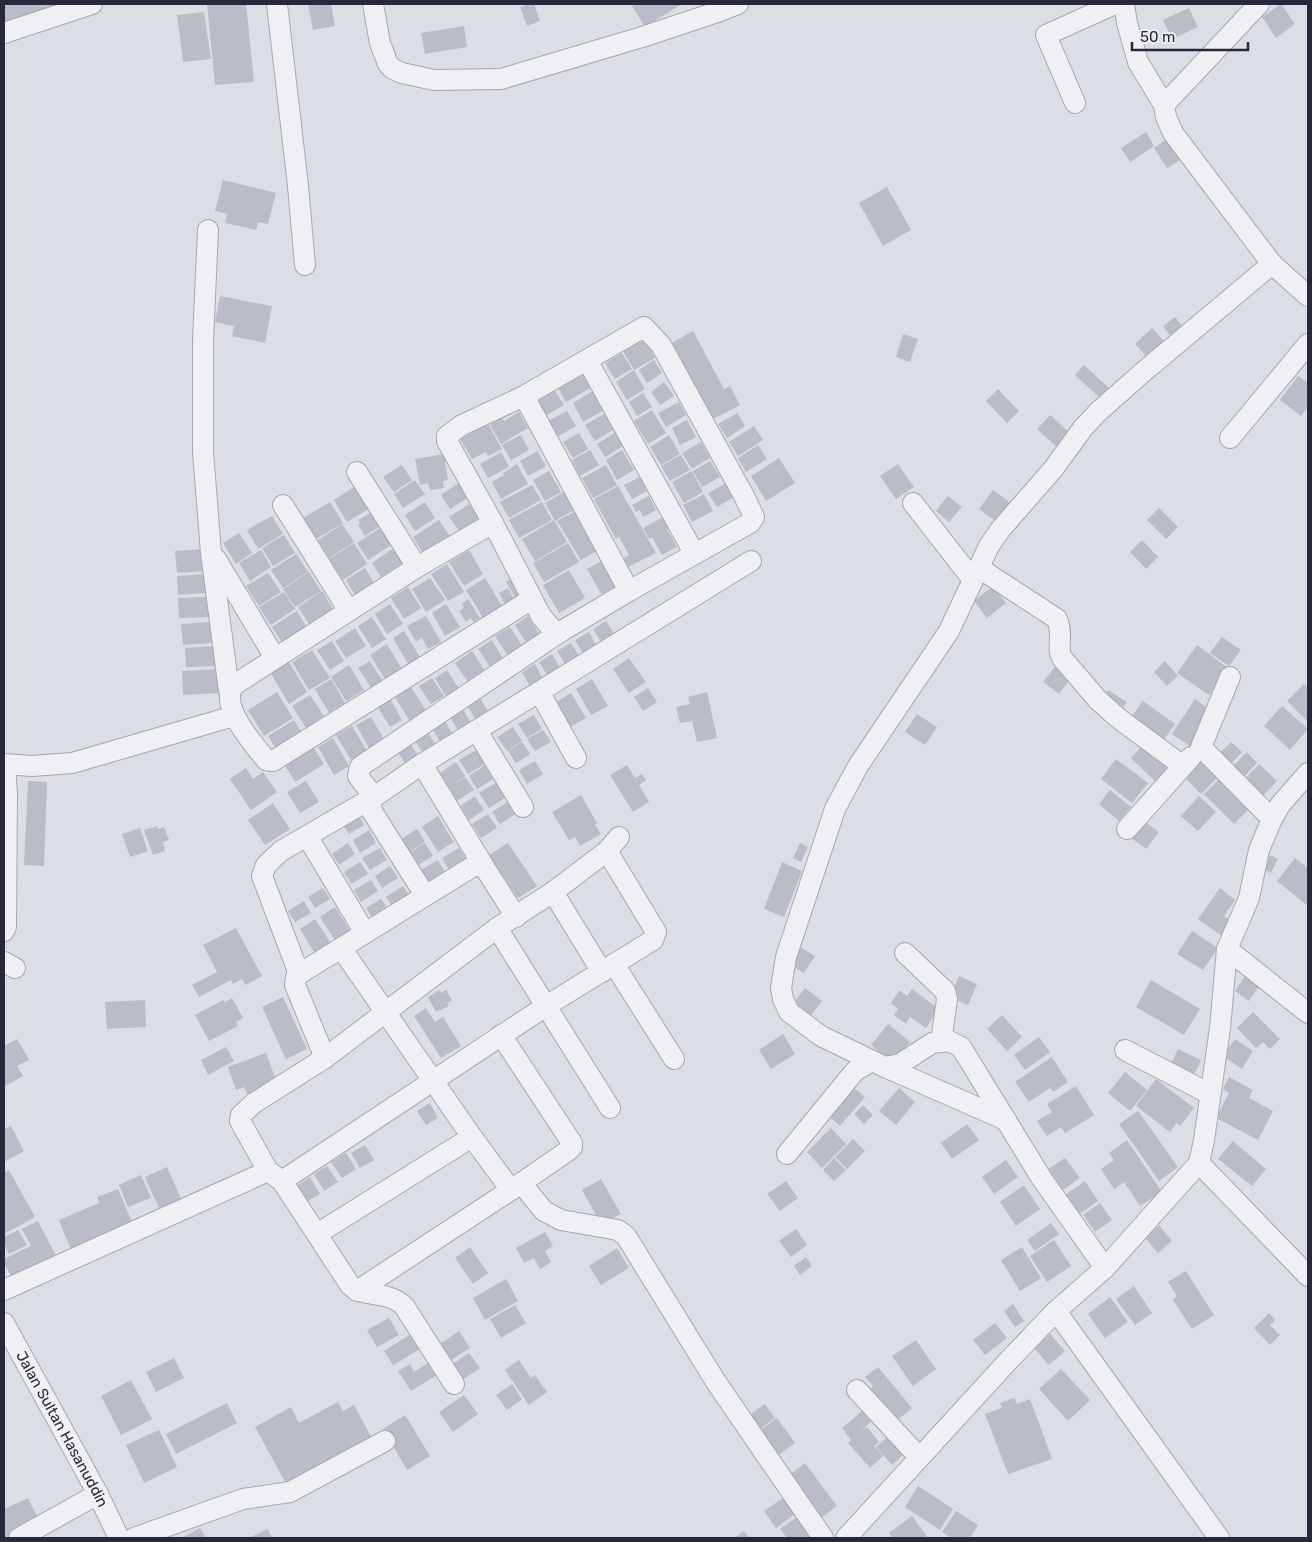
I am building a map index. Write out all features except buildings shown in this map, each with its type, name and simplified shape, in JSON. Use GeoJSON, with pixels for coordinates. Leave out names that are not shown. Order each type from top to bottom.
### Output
{"type":"FeatureCollection","features":[{"type":"Feature","properties":{"kind":"street"},"geometry":{"type":"LineString","coordinates":[[4,34],[92,4]]}},
{"type":"Feature","properties":{"kind":"street"},"geometry":{"type":"LineString","coordinates":[[277,4],[297,177],[304,265]]}},
{"type":"Feature","properties":{"kind":"street"},"geometry":{"type":"LineString","coordinates":[[373,4],[380,43],[388,64],[393,69],[402,73],[434,80],[501,79],[642,37],[720,12],[738,4]]}},
{"type":"Feature","properties":{"kind":"street"},"geometry":{"type":"LineString","coordinates":[[1075,103],[1046,36],[1115,4]]}},
{"type":"Feature","properties":{"kind":"street"},"geometry":{"type":"LineString","coordinates":[[1124,4],[1127,23],[1138,62],[1164,105],[1166,117],[1173,133],[1272,264],[1308,296]]}},
{"type":"Feature","properties":{"kind":"street"},"geometry":{"type":"LineString","coordinates":[[1164,105],[1247,8]]}},
{"type":"Feature","properties":{"kind":"street"},"geometry":{"type":"LineString","coordinates":[[208,230],[203,341],[203,452],[212,553],[229,699],[234,716],[266,760],[273,761],[532,599]]}},
{"type":"Feature","properties":{"kind":"street"},"geometry":{"type":"LineString","coordinates":[[1006,1120],[878,1064],[821,1036],[789,1012],[783,999],[781,988],[786,956],[835,808],[858,766],[949,631],[989,546],[1000,530],[1054,468],[1083,428],[1098,412],[1142,372],[1272,264]]}},
{"type":"Feature","properties":{"kind":"street"},"geometry":{"type":"LineString","coordinates":[[374,797],[358,776],[360,767],[364,764],[560,632],[694,553],[746,525],[754,517],[661,345],[644,327],[524,396],[462,424],[448,436],[449,447],[493,523],[532,599],[547,625],[553,630],[560,632]]}},
{"type":"Feature","properties":{"kind":"street"},"geometry":{"type":"LineString","coordinates":[[1230,438],[1308,344]]}},
{"type":"Feature","properties":{"kind":"street"},"geometry":{"type":"LineString","coordinates":[[587,360],[694,553]]}},
{"type":"Feature","properties":{"kind":"street"},"geometry":{"type":"LineString","coordinates":[[524,396],[629,591]]}},
{"type":"Feature","properties":{"kind":"street"},"geometry":{"type":"LineString","coordinates":[[357,472],[418,566]]}},
{"type":"Feature","properties":{"kind":"street"},"geometry":{"type":"LineString","coordinates":[[913,503],[976,574],[1057,619],[1061,629],[1059,650],[1062,658],[1098,700],[1118,718],[1182,766]]}},
{"type":"Feature","properties":{"kind":"street"},"geometry":{"type":"LineString","coordinates":[[283,505],[349,611]]}},
{"type":"Feature","properties":{"kind":"street"},"geometry":{"type":"LineString","coordinates":[[229,691],[242,679],[418,566],[493,523]]}},
{"type":"Feature","properties":{"kind":"street"},"geometry":{"type":"LineString","coordinates":[[212,553],[275,658]]}},
{"type":"Feature","properties":{"kind":"street"},"geometry":{"type":"LineString","coordinates":[[299,974],[262,876],[266,865],[273,858],[751,561]]}},
{"type":"Feature","properties":{"kind":"street"},"geometry":{"type":"LineString","coordinates":[[1127,829],[1201,746],[1230,677]]}},
{"type":"Feature","properties":{"kind":"street"},"geometry":{"type":"LineString","coordinates":[[540,693],[576,758]]}},
{"type":"Feature","properties":{"kind":"street"},"geometry":{"type":"LineString","coordinates":[[4,930],[6,927],[4,764],[32,766],[72,762],[234,716]]}},
{"type":"Feature","properties":{"kind":"street"},"geometry":{"type":"LineString","coordinates":[[477,731],[523,807]]}},
{"type":"Feature","properties":{"kind":"street"},"geometry":{"type":"LineString","coordinates":[[1201,746],[1272,819]]}},
{"type":"Feature","properties":{"kind":"street"},"geometry":{"type":"LineString","coordinates":[[422,764],[483,866],[516,916]]}},
{"type":"Feature","properties":{"kind":"street"},"geometry":{"type":"LineString","coordinates":[[857,1534],[919,1457],[1056,1311],[1105,1268],[1199,1163],[1220,1028],[1227,949],[1249,898],[1259,850],[1272,819],[1280,805],[1308,773]]}},
{"type":"Feature","properties":{"kind":"street"},"geometry":{"type":"LineString","coordinates":[[374,797],[370,805],[373,812],[425,895]]}},
{"type":"Feature","properties":{"kind":"street"},"geometry":{"type":"LineString","coordinates":[[307,836],[365,933]]}},
{"type":"Feature","properties":{"kind":"street"},"geometry":{"type":"LineString","coordinates":[[4,1290],[275,1176],[432,1080],[546,1006],[653,940],[656,932],[613,844],[553,892],[497,928],[325,1058],[254,1103],[240,1115],[240,1121],[275,1176],[317,1234],[353,1289],[393,1298],[404,1306],[454,1384]]}},
{"type":"Feature","properties":{"kind":"street"},"geometry":{"type":"LineString","coordinates":[[325,1058],[295,985],[296,977],[463,872],[472,867],[483,866]]}},
{"type":"Feature","properties":{"kind":"street"},"geometry":{"type":"LineString","coordinates":[[553,892],[674,1059]]}},
{"type":"Feature","properties":{"kind":"street"},"geometry":{"type":"LineString","coordinates":[[497,928],[610,1108]]}},
{"type":"Feature","properties":{"kind":"street"},"geometry":{"type":"LineString","coordinates":[[341,948],[472,1137],[516,1186],[544,1211],[561,1220],[618,1230],[626,1236],[732,1407],[823,1538]]}},
{"type":"Feature","properties":{"kind":"street"},"geometry":{"type":"LineString","coordinates":[[1227,949],[1308,1013]]}},
{"type":"Feature","properties":{"kind":"street"},"geometry":{"type":"LineString","coordinates":[[905,953],[945,991],[947,999],[941,1042]]}},
{"type":"Feature","properties":{"kind":"street"},"geometry":{"type":"LineString","coordinates":[[360,1290],[572,1148],[572,1143],[501,1035]]}},
{"type":"Feature","properties":{"kind":"street"},"geometry":{"type":"LineString","coordinates":[[788,1154],[855,1071],[878,1064],[900,1064],[932,1043],[949,1041],[961,1047],[1042,1179],[1105,1268]]}},
{"type":"Feature","properties":{"kind":"street"},"geometry":{"type":"LineString","coordinates":[[1125,1050],[1210,1094]]}},
{"type":"Feature","properties":{"kind":"street"},"geometry":{"type":"LineString","coordinates":[[317,1234],[472,1137]]}},
{"type":"Feature","properties":{"kind":"street"},"geometry":{"type":"LineString","coordinates":[[1199,1163],[1308,1276]]}},
{"type":"Feature","properties":{"kind":"street"},"geometry":{"type":"LineString","coordinates":[[1056,1311],[1219,1538]]}},
{"type":"Feature","properties":{"kind":"street","name":"Jalan Sultan Hasanuddin"},"geometry":{"type":"LineString","coordinates":[[4,1323],[98,1494],[119,1538]]}},
{"type":"Feature","properties":{"kind":"street"},"geometry":{"type":"LineString","coordinates":[[857,1390],[919,1457]]}},
{"type":"Feature","properties":{"kind":"street"},"geometry":{"type":"LineString","coordinates":[[134,1538],[243,1499],[290,1492],[385,1441]]}},
{"type":"Feature","properties":{"kind":"street"},"geometry":{"type":"LineString","coordinates":[[19,1538],[98,1494]]}}]}
